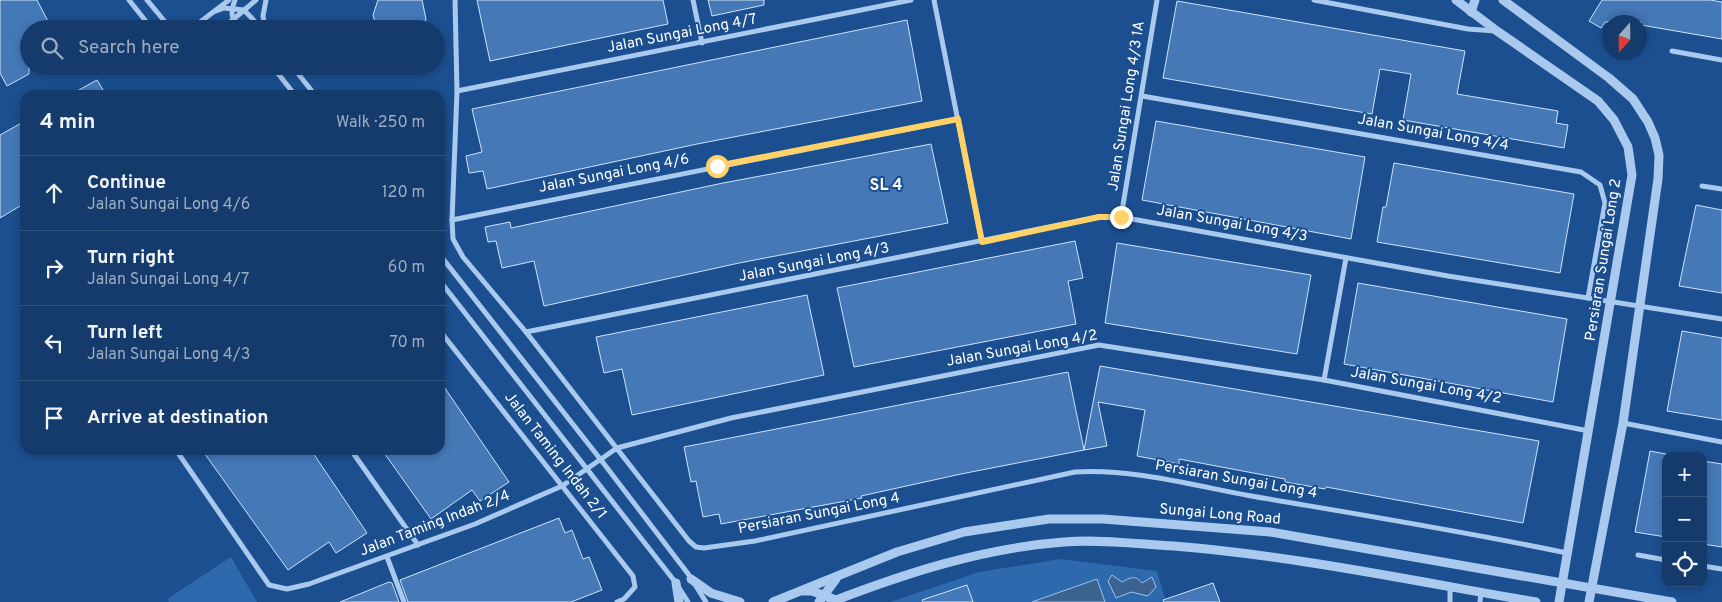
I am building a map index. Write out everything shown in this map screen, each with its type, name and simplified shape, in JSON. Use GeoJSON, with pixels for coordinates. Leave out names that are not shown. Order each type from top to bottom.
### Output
{"type":"FeatureCollection","features":[{"type":"Feature","properties":{"kind":"street"},"geometry":{"type":"LineString","coordinates":[[129,0],[145,20]]}},
{"type":"Feature","properties":{"kind":"street"},"geometry":{"type":"LineString","coordinates":[[146,0],[163,20]]}},
{"type":"Feature","properties":{"kind":"street"},"geometry":{"type":"LineString","coordinates":[[204,20],[229,0]]}},
{"type":"Feature","properties":{"kind":"street"},"geometry":{"type":"LineString","coordinates":[[232,20],[234,0]]}},
{"type":"Feature","properties":{"kind":"street"},"geometry":{"type":"LineString","coordinates":[[232,20],[256,0]]}},
{"type":"Feature","properties":{"kind":"street"},"geometry":{"type":"LineString","coordinates":[[263,20],[266,0]]}},
{"type":"Feature","properties":{"kind":"street","name":"Persiaran Sungai Long 4"},"geometry":{"type":"LineString","coordinates":[[455,0],[457,91],[452,220],[453,239],[463,257],[526,332],[696,547],[704,548],[755,541],[1075,472],[1092,471],[1111,472],[1508,540],[1567,554]]}},
{"type":"Feature","properties":{"kind":"street"},"geometry":{"type":"LineString","coordinates":[[693,0],[702,43]]}},
{"type":"Feature","properties":{"kind":"street","name":"Jalan Sungai Long 4/7"},"geometry":{"type":"LineString","coordinates":[[457,91],[911,0]]}},
{"type":"Feature","properties":{"kind":"street"},"geometry":{"type":"LineString","coordinates":[[934,0],[982,242]]}},
{"type":"Feature","properties":{"kind":"street","name":"Jalan Sungai Long 4/3 1A"},"geometry":{"type":"LineString","coordinates":[[1121,217],[1157,0]]}},
{"type":"Feature","properties":{"kind":"street"},"geometry":{"type":"LineString","coordinates":[[1314,0],[1468,29],[1497,31]]}},
{"type":"Feature","properties":{"kind":"street","name":"Persiaran Sungai Long 2"},"geometry":{"type":"LineString","coordinates":[[1456,0],[1598,101],[1614,120],[1628,147],[1632,175],[1612,302],[1558,602]]}},
{"type":"Feature","properties":{"kind":"street"},"geometry":{"type":"LineString","coordinates":[[1471,12],[1475,0]]}},
{"type":"Feature","properties":{"kind":"street"},"geometry":{"type":"LineString","coordinates":[[1503,0],[1609,78],[1633,99],[1648,122],[1659,155],[1658,179],[1623,423],[1589,602]]}},
{"type":"Feature","properties":{"kind":"street"},"geometry":{"type":"LineString","coordinates":[[216,11],[232,8],[244,10],[254,20]]}},
{"type":"Feature","properties":{"kind":"street"},"geometry":{"type":"LineString","coordinates":[[1672,51],[1722,60]]}},
{"type":"Feature","properties":{"kind":"street"},"geometry":{"type":"LineString","coordinates":[[278,75],[282,78]]}},
{"type":"Feature","properties":{"kind":"street"},"geometry":{"type":"LineString","coordinates":[[280,75],[291,90]]}},
{"type":"Feature","properties":{"kind":"street"},"geometry":{"type":"LineString","coordinates":[[299,75],[311,90]]}},
{"type":"Feature","properties":{"kind":"street","name":"Jalan Sungai Long 4/4"},"geometry":{"type":"LineString","coordinates":[[1142,96],[1582,172],[1600,185],[1605,203],[1588,298]]}},
{"type":"Feature","properties":{"kind":"street","name":"Jalan Sungai Long 4/6"},"geometry":{"type":"LineString","coordinates":[[452,220],[958,119]]}},
{"type":"Feature","properties":{"kind":"street"},"geometry":{"type":"LineString","coordinates":[[1702,186],[1722,190]]}},
{"type":"Feature","properties":{"kind":"street","name":"Jalan Sungai Long 4/3"},"geometry":{"type":"LineString","coordinates":[[526,332],[1099,217],[1121,217],[1346,258],[1722,319]]}},
{"type":"Feature","properties":{"kind":"street"},"geometry":{"type":"LineString","coordinates":[[1324,380],[1346,258]]}},
{"type":"Feature","properties":{"kind":"street"},"geometry":{"type":"LineString","coordinates":[[445,261],[691,578],[706,602]]}},
{"type":"Feature","properties":{"kind":"street"},"geometry":{"type":"LineString","coordinates":[[445,287],[676,583],[688,602]]}},
{"type":"Feature","properties":{"kind":"street","name":"Jalan Taming Indah 2/1"},"geometry":{"type":"LineString","coordinates":[[445,336],[633,576],[635,587],[624,599],[617,602]]}},
{"type":"Feature","properties":{"kind":"street","name":"Jalan Sungai Long 4/2"},"geometry":{"type":"LineString","coordinates":[[587,470],[617,448],[731,418],[1099,345],[1324,380],[1589,431]]}},
{"type":"Feature","properties":{"kind":"street"},"geometry":{"type":"LineString","coordinates":[[1623,423],[1722,442]]}},
{"type":"Feature","properties":{"kind":"street","name":"Jalan Taming Indah 2/4"},"geometry":{"type":"LineString","coordinates":[[179,455],[269,585],[287,589],[309,584],[475,524],[562,486],[587,470]]}},
{"type":"Feature","properties":{"kind":"street"},"geometry":{"type":"LineString","coordinates":[[355,455],[418,545]]}},
{"type":"Feature","properties":{"kind":"street","name":"Sungai Long Road"},"geometry":{"type":"LineString","coordinates":[[773,602],[897,552],[964,532],[1049,519],[1102,519],[1270,532],[1672,602]]}},
{"type":"Feature","properties":{"kind":"street"},"geometry":{"type":"LineString","coordinates":[[801,591],[833,601],[906,573],[1003,549],[1066,542],[1154,545],[1238,551],[1450,586],[1480,597],[1536,602]]}},
{"type":"Feature","properties":{"kind":"street"},"geometry":{"type":"LineString","coordinates":[[1638,555],[1662,559]]}},
{"type":"Feature","properties":{"kind":"street"},"geometry":{"type":"LineString","coordinates":[[387,556],[404,602]]}},
{"type":"Feature","properties":{"kind":"street"},"geometry":{"type":"LineString","coordinates":[[1707,567],[1722,569]]}},
{"type":"Feature","properties":{"kind":"street"},"geometry":{"type":"LineString","coordinates":[[821,598],[840,575]]}},
{"type":"Feature","properties":{"kind":"street"},"geometry":{"type":"LineString","coordinates":[[691,578],[711,594],[740,602]]}},
{"type":"Feature","properties":{"kind":"street"},"geometry":{"type":"LineString","coordinates":[[676,583],[679,602]]}},
{"type":"Feature","properties":{"kind":"street"},"geometry":{"type":"LineString","coordinates":[[1450,586],[1450,602]]}},
{"type":"Feature","properties":{"kind":"shaded area"},"geometry":{"type":"Polygon","coordinates":[[[231,557],[257,602],[169,602],[167,599],[231,557]]]}},
{"type":"Feature","properties":{"kind":"shaded area"},"geometry":{"type":"Polygon","coordinates":[[[1061,559],[1157,571],[1166,602],[890,602],[979,572],[1061,559]]]}},
{"type":"Feature","properties":{"kind":"shaded area"},"geometry":{"type":"Polygon","coordinates":[[[1112,575],[1122,582],[1135,578],[1142,583],[1152,577],[1156,587],[1148,596],[1131,592],[1116,598],[1108,581],[1112,575]]]}},
{"type":"Feature","properties":{"kind":"shaded area"},"geometry":{"type":"Polygon","coordinates":[[[1097,579],[1105,602],[1032,602],[1097,579]]]}},
{"type":"Feature","properties":{"kind":"building"},"geometry":{"type":"Polygon","coordinates":[[[0,0],[37,0],[47,20],[20,20],[20,75],[27,75],[7,86],[0,73],[0,0]]]}},
{"type":"Feature","properties":{"kind":"building"},"geometry":{"type":"Polygon","coordinates":[[[378,0],[422,0],[426,19],[374,20],[373,15],[378,0]]]}},
{"type":"Feature","properties":{"kind":"building"},"geometry":{"type":"Polygon","coordinates":[[[477,0],[663,0],[668,24],[490,61],[477,0]]]}},
{"type":"Feature","properties":{"kind":"building"},"geometry":{"type":"Polygon","coordinates":[[[708,0],[764,0],[764,5],[712,16],[708,0]]]}},
{"type":"Feature","properties":{"kind":"building"},"geometry":{"type":"Polygon","coordinates":[[[1602,0],[1710,0],[1722,2],[1722,39],[1647,26],[1647,15],[1602,15],[1601,28],[1589,21],[1602,0]]]}},
{"type":"Feature","properties":{"kind":"building"},"geometry":{"type":"Polygon","coordinates":[[[1177,1],[1465,51],[1457,94],[1558,111],[1556,123],[1568,125],[1564,148],[1403,120],[1411,74],[1380,69],[1372,114],[1163,78],[1177,1]]]}},
{"type":"Feature","properties":{"kind":"building"},"geometry":{"type":"Polygon","coordinates":[[[907,20],[922,101],[697,144],[487,189],[483,171],[469,173],[466,156],[482,152],[472,109],[907,20]]]}},
{"type":"Feature","properties":{"kind":"building"},"geometry":{"type":"Polygon","coordinates":[[[97,80],[103,90],[79,90],[97,80]]]}},
{"type":"Feature","properties":{"kind":"building"},"geometry":{"type":"Polygon","coordinates":[[[1156,121],[1365,157],[1351,239],[1142,200],[1156,121]]]}},
{"type":"Feature","properties":{"kind":"building"},"geometry":{"type":"Polygon","coordinates":[[[20,124],[20,206],[0,218],[0,135],[20,124]]]}},
{"type":"Feature","properties":{"kind":"building"},"geometry":{"type":"Polygon","coordinates":[[[931,144],[948,223],[739,263],[544,306],[534,261],[502,268],[496,241],[488,242],[485,227],[510,222],[511,228],[723,183],[931,144]]]}},
{"type":"Feature","properties":{"kind":"building"},"geometry":{"type":"Polygon","coordinates":[[[1394,163],[1574,194],[1560,273],[1377,242],[1394,163]]]}},
{"type":"Feature","properties":{"kind":"building"},"geometry":{"type":"Polygon","coordinates":[[[1696,205],[1722,210],[1722,293],[1679,286],[1696,205]]]}},
{"type":"Feature","properties":{"kind":"building"},"geometry":{"type":"Polygon","coordinates":[[[1075,241],[1083,278],[1068,281],[1076,324],[854,367],[837,288],[1075,241]]]}},
{"type":"Feature","properties":{"kind":"building"},"geometry":{"type":"Polygon","coordinates":[[[1117,243],[1311,275],[1297,354],[1105,323],[1117,243]]]}},
{"type":"Feature","properties":{"kind":"building"},"geometry":{"type":"Polygon","coordinates":[[[1358,283],[1567,319],[1553,402],[1344,364],[1358,283]]]}},
{"type":"Feature","properties":{"kind":"building"},"geometry":{"type":"Polygon","coordinates":[[[807,295],[824,375],[632,415],[622,369],[604,373],[596,337],[807,295]]]}},
{"type":"Feature","properties":{"kind":"building"},"geometry":{"type":"Polygon","coordinates":[[[1682,331],[1722,338],[1722,420],[1667,411],[1682,331]]]}},
{"type":"Feature","properties":{"kind":"building"},"geometry":{"type":"Polygon","coordinates":[[[1100,366],[1539,441],[1523,523],[1326,487],[1325,489],[1285,482],[1285,479],[1179,459],[1179,464],[1137,456],[1145,410],[1098,402],[1107,446],[1084,450],[1100,366]]]}},
{"type":"Feature","properties":{"kind":"building"},"geometry":{"type":"Polygon","coordinates":[[[1068,372],[1084,450],[961,474],[861,496],[862,498],[721,524],[719,514],[703,517],[696,481],[691,482],[684,447],[1068,372]]]}},
{"type":"Feature","properties":{"kind":"building"},"geometry":{"type":"Polygon","coordinates":[[[445,388],[509,482],[480,501],[472,490],[431,519],[386,455],[445,455],[445,388]]]}},
{"type":"Feature","properties":{"kind":"building"},"geometry":{"type":"Polygon","coordinates":[[[1650,451],[1662,453],[1662,536],[1635,532],[1650,451]]]}},
{"type":"Feature","properties":{"kind":"building"},"geometry":{"type":"Polygon","coordinates":[[[206,455],[314,455],[367,533],[336,553],[329,542],[288,570],[206,455]]]}},
{"type":"Feature","properties":{"kind":"building"},"geometry":{"type":"Polygon","coordinates":[[[1707,462],[1722,464],[1722,547],[1707,545],[1707,462]]]}},
{"type":"Feature","properties":{"kind":"building"},"geometry":{"type":"Polygon","coordinates":[[[559,518],[565,533],[572,530],[583,559],[589,557],[602,590],[571,602],[408,602],[400,580],[559,518]]]}},
{"type":"Feature","properties":{"kind":"building"},"geometry":{"type":"Polygon","coordinates":[[[389,582],[392,583],[399,602],[340,602],[389,582]]]}},
{"type":"Feature","properties":{"kind":"building"},"geometry":{"type":"Polygon","coordinates":[[[1213,583],[1220,602],[1164,602],[1163,600],[1213,583]]]}},
{"type":"Feature","properties":{"kind":"building"},"geometry":{"type":"Polygon","coordinates":[[[967,585],[973,602],[923,602],[922,600],[967,585]]]}},
{"type":"Feature","properties":{"kind":"district","name":"SL 4"},"geometry":{"type":"Point","coordinates":[886,186]}},
{"type":"Feature","properties":{"kind":"route"},"geometry":{"type":"LineString","coordinates":[[717,166],[958,119],[982,242],[1099,217],[1121,217]]}}]}
